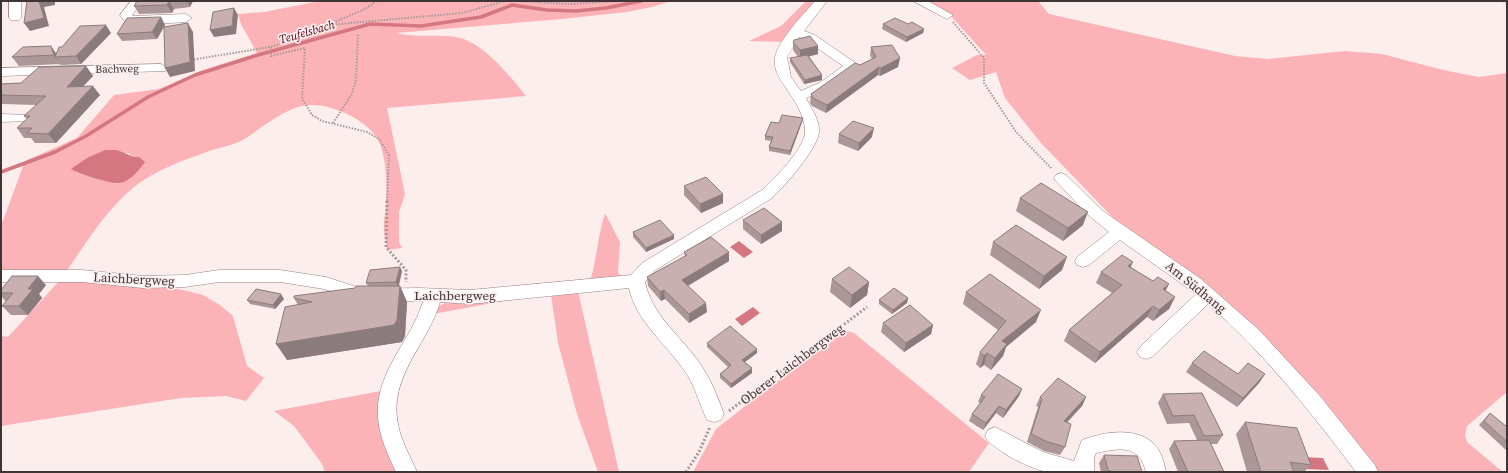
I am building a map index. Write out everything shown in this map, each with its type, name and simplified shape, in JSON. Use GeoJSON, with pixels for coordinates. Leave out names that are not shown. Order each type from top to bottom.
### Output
{"type":"FeatureCollection","features":[{"type":"Feature","properties":{"kind":"street"},"geometry":{"type":"LineString","coordinates":[[15,1],[15,18]]}},
{"type":"Feature","properties":{"kind":"street"},"geometry":{"type":"LineString","coordinates":[[137,1],[126,15],[129,19],[137,21],[186,18]]}},
{"type":"Feature","properties":{"kind":"street"},"geometry":{"type":"LineString","coordinates":[[714,414],[710,400],[691,365],[649,315],[637,288],[636,281],[648,267],[767,194],[777,185],[810,139],[812,127],[798,96],[785,76],[781,63],[784,50],[796,32],[821,1]]}},
{"type":"Feature","properties":{"kind":"street"},"geometry":{"type":"LineString","coordinates":[[919,1],[947,15]]}},
{"type":"Feature","properties":{"kind":"street"},"geometry":{"type":"LineString","coordinates":[[796,32],[811,38],[842,58],[836,61],[833,66],[842,74],[819,90],[798,96]]}},
{"type":"Feature","properties":{"kind":"street","name":"Bachweg"},"geometry":{"type":"LineString","coordinates":[[1,72],[161,68]]}},
{"type":"Feature","properties":{"kind":"street"},"geometry":{"type":"LineString","coordinates":[[1,118],[26,118]]}},
{"type":"Feature","properties":{"kind":"street","name":"Am Südhang"},"geometry":{"type":"LineString","coordinates":[[1061,178],[1096,213],[1120,232],[1175,268],[1208,294],[1267,348],[1321,408],[1368,472]]}},
{"type":"Feature","properties":{"kind":"street"},"geometry":{"type":"LineString","coordinates":[[1083,261],[1120,232]]}},
{"type":"Feature","properties":{"kind":"street","name":"Laichbergweg"},"geometry":{"type":"LineString","coordinates":[[1,276],[82,276],[143,282],[185,281],[219,276],[280,276],[326,283],[363,295],[432,295],[470,297],[636,281]]}},
{"type":"Feature","properties":{"kind":"street"},"geometry":{"type":"LineString","coordinates":[[1146,352],[1208,294]]}},
{"type":"Feature","properties":{"kind":"street"},"geometry":{"type":"LineString","coordinates":[[407,472],[396,452],[387,426],[386,403],[394,374],[417,337],[430,306],[432,295]]}},
{"type":"Feature","properties":{"kind":"street"},"geometry":{"type":"LineString","coordinates":[[995,436],[1012,448],[1059,467],[1083,472],[1084,458],[1088,446],[1107,442],[1135,442],[1146,447],[1154,461],[1156,472]]}},
{"type":"Feature","properties":{"kind":"path"},"geometry":{"type":"LineString","coordinates":[[186,61],[270,48],[303,37],[365,9],[377,1]]}},
{"type":"Feature","properties":{"kind":"path"},"geometry":{"type":"LineString","coordinates":[[328,25],[462,13],[505,1]]}},
{"type":"Feature","properties":{"kind":"path"},"geometry":{"type":"LineString","coordinates":[[520,1],[553,5],[591,5],[620,1]]}},
{"type":"Feature","properties":{"kind":"path"},"geometry":{"type":"LineString","coordinates":[[1503,1],[1507,3]]}},
{"type":"Feature","properties":{"kind":"path"},"geometry":{"type":"LineString","coordinates":[[947,15],[984,58],[984,83],[1016,132],[1061,178]]}},
{"type":"Feature","properties":{"kind":"path"},"geometry":{"type":"LineString","coordinates":[[332,123],[352,94],[356,80],[358,34]]}},
{"type":"Feature","properties":{"kind":"path"},"geometry":{"type":"LineString","coordinates":[[270,48],[271,56],[305,48],[302,98],[312,115],[322,121],[367,132],[379,139],[389,155],[386,247],[406,270],[404,295]]}},
{"type":"Feature","properties":{"kind":"path","name":"Oberer Laichbergweg"},"geometry":{"type":"LineString","coordinates":[[714,414],[730,410],[744,401],[868,307]]}},
{"type":"Feature","properties":{"kind":"path"},"geometry":{"type":"LineString","coordinates":[[686,472],[699,452],[708,434],[714,414]]}},
{"type":"Feature","properties":{"kind":"shaded area"},"geometry":{"type":"Polygon","coordinates":[[[320,1],[671,1],[652,7],[627,12],[396,33],[448,36],[466,40],[476,45],[495,60],[526,96],[387,108],[405,194],[399,212],[399,242],[402,248],[387,250],[384,234],[386,208],[385,168],[382,150],[375,135],[362,123],[346,113],[318,105],[310,105],[292,109],[241,141],[182,161],[152,175],[134,187],[105,216],[66,272],[1,271],[1,226],[25,161],[77,138],[114,95],[159,89],[203,70],[257,53],[241,24],[238,14],[264,12],[320,1]],[[128,153],[87,158],[72,170],[134,157],[128,153]]]}},
{"type":"Feature","properties":{"kind":"shaded area"},"geometry":{"type":"Polygon","coordinates":[[[806,1],[817,1],[783,42],[749,41],[781,26],[806,1]]]}},
{"type":"Feature","properties":{"kind":"shaded area"},"geometry":{"type":"Polygon","coordinates":[[[923,1],[1038,1],[1049,14],[1235,56],[1268,59],[1345,51],[1382,54],[1443,70],[1479,77],[1507,73],[1507,392],[1467,426],[1465,435],[1467,442],[1503,472],[1375,472],[1272,344],[1188,270],[1119,224],[1041,143],[1005,98],[996,72],[970,80],[952,68],[977,55],[986,55],[949,14],[923,1]]]}},
{"type":"Feature","properties":{"kind":"shaded area"},"geometry":{"type":"Polygon","coordinates":[[[105,150],[117,150],[134,157],[139,157],[145,162],[130,178],[119,183],[95,178],[71,169],[87,158],[105,150]]]}},
{"type":"Feature","properties":{"kind":"shaded area"},"geometry":{"type":"Polygon","coordinates":[[[605,213],[620,242],[618,272],[621,277],[602,280],[591,278],[605,213]]]}},
{"type":"Feature","properties":{"kind":"shaded area"},"geometry":{"type":"Polygon","coordinates":[[[739,241],[753,252],[744,258],[730,247],[739,241]]]}},
{"type":"Feature","properties":{"kind":"shaded area"},"geometry":{"type":"Polygon","coordinates":[[[60,280],[179,289],[203,295],[220,305],[233,316],[247,366],[264,378],[246,401],[226,396],[181,398],[1,426],[1,336],[8,337],[60,280]]]}},
{"type":"Feature","properties":{"kind":"shaded area"},"geometry":{"type":"Polygon","coordinates":[[[578,291],[619,472],[598,472],[577,414],[558,343],[551,295],[498,302],[433,314],[435,308],[447,302],[578,291]]]}},
{"type":"Feature","properties":{"kind":"shaded area"},"geometry":{"type":"Polygon","coordinates":[[[753,307],[760,313],[742,326],[735,319],[753,307]]]}},
{"type":"Feature","properties":{"kind":"shaded area"},"geometry":{"type":"Polygon","coordinates":[[[843,330],[854,333],[989,443],[969,472],[693,472],[716,429],[843,330]]]}},
{"type":"Feature","properties":{"kind":"shaded area"},"geometry":{"type":"Polygon","coordinates":[[[381,391],[378,414],[380,433],[397,472],[325,472],[322,464],[294,426],[274,411],[381,391]]]}},
{"type":"Feature","properties":{"kind":"shaded area"},"geometry":{"type":"Polygon","coordinates":[[[1298,457],[1323,458],[1329,470],[1304,469],[1298,457]]]}},
{"type":"Feature","properties":{"kind":"building"},"geometry":{"type":"Polygon","coordinates":[[[27,1],[39,1],[44,18],[24,23],[27,1]]]}},
{"type":"Feature","properties":{"kind":"building"},"geometry":{"type":"Polygon","coordinates":[[[137,1],[169,1],[167,5],[134,6],[137,1]]]}},
{"type":"Feature","properties":{"kind":"building"},"geometry":{"type":"Polygon","coordinates":[[[234,8],[232,26],[210,30],[213,12],[234,8]]]}},
{"type":"Feature","properties":{"kind":"building"},"geometry":{"type":"Polygon","coordinates":[[[161,17],[152,32],[117,34],[127,18],[161,17]]]}},
{"type":"Feature","properties":{"kind":"building"},"geometry":{"type":"Polygon","coordinates":[[[895,18],[908,24],[912,22],[924,29],[907,37],[883,24],[895,18]]]}},
{"type":"Feature","properties":{"kind":"building"},"geometry":{"type":"Polygon","coordinates":[[[188,23],[190,62],[165,68],[164,27],[188,23]]]}},
{"type":"Feature","properties":{"kind":"building"},"geometry":{"type":"Polygon","coordinates":[[[106,25],[76,56],[55,57],[59,47],[62,47],[80,26],[106,25]]]}},
{"type":"Feature","properties":{"kind":"building"},"geometry":{"type":"Polygon","coordinates":[[[810,36],[818,46],[800,50],[793,42],[794,40],[810,36]]]}},
{"type":"Feature","properties":{"kind":"building"},"geometry":{"type":"Polygon","coordinates":[[[892,45],[900,58],[881,68],[879,67],[827,105],[813,98],[811,94],[855,63],[860,65],[876,57],[871,47],[892,45]]]}},
{"type":"Feature","properties":{"kind":"building"},"geometry":{"type":"Polygon","coordinates":[[[51,46],[54,55],[12,57],[23,47],[51,46]]]}},
{"type":"Feature","properties":{"kind":"building"},"geometry":{"type":"Polygon","coordinates":[[[807,55],[822,75],[805,80],[790,58],[807,55]]]}},
{"type":"Feature","properties":{"kind":"building"},"geometry":{"type":"Polygon","coordinates":[[[86,66],[67,87],[93,86],[48,134],[27,133],[32,128],[17,128],[30,116],[24,116],[46,96],[1,95],[1,84],[21,83],[39,67],[86,66]]]}},
{"type":"Feature","properties":{"kind":"building"},"geometry":{"type":"Polygon","coordinates":[[[782,115],[803,118],[790,151],[769,147],[773,137],[765,136],[771,122],[779,123],[782,115]]]}},
{"type":"Feature","properties":{"kind":"building"},"geometry":{"type":"Polygon","coordinates":[[[853,121],[874,128],[859,143],[839,134],[853,121]]]}},
{"type":"Feature","properties":{"kind":"building"},"geometry":{"type":"Polygon","coordinates":[[[706,177],[723,194],[700,204],[684,186],[706,177]]]}},
{"type":"Feature","properties":{"kind":"building"},"geometry":{"type":"Polygon","coordinates":[[[1041,183],[1088,212],[1068,228],[1020,198],[1041,183]]]}},
{"type":"Feature","properties":{"kind":"building"},"geometry":{"type":"Polygon","coordinates":[[[764,208],[782,222],[761,235],[743,220],[764,208]]]}},
{"type":"Feature","properties":{"kind":"building"},"geometry":{"type":"Polygon","coordinates":[[[660,220],[674,235],[646,248],[633,232],[660,220]]]}},
{"type":"Feature","properties":{"kind":"building"},"geometry":{"type":"Polygon","coordinates":[[[1016,225],[1067,257],[1044,276],[993,242],[1016,225]]]}},
{"type":"Feature","properties":{"kind":"building"},"geometry":{"type":"Polygon","coordinates":[[[711,237],[729,252],[682,280],[706,303],[689,314],[664,290],[660,292],[647,277],[687,255],[684,252],[711,237]]]}},
{"type":"Feature","properties":{"kind":"building"},"geometry":{"type":"Polygon","coordinates":[[[1122,255],[1133,262],[1128,266],[1153,281],[1158,277],[1169,284],[1163,289],[1175,297],[1159,310],[1153,306],[1100,352],[1069,330],[1122,285],[1101,272],[1122,255]]]}},
{"type":"Feature","properties":{"kind":"building"},"geometry":{"type":"Polygon","coordinates":[[[400,267],[396,282],[366,283],[370,270],[400,267]]]}},
{"type":"Feature","properties":{"kind":"building"},"geometry":{"type":"Polygon","coordinates":[[[849,267],[869,282],[852,295],[832,279],[849,267]]]}},
{"type":"Feature","properties":{"kind":"building"},"geometry":{"type":"Polygon","coordinates":[[[990,274],[1041,310],[1002,341],[1007,344],[995,358],[987,353],[984,356],[980,352],[1006,321],[966,292],[990,274]]]}},
{"type":"Feature","properties":{"kind":"building"},"geometry":{"type":"Polygon","coordinates":[[[12,276],[38,276],[28,289],[33,289],[19,306],[2,306],[13,293],[1,293],[1,290],[12,276]]]}},
{"type":"Feature","properties":{"kind":"building"},"geometry":{"type":"Polygon","coordinates":[[[356,286],[400,286],[397,320],[394,325],[276,344],[285,307],[312,302],[294,298],[294,296],[355,288],[356,286]]]}},
{"type":"Feature","properties":{"kind":"building"},"geometry":{"type":"Polygon","coordinates":[[[894,288],[908,298],[893,310],[879,300],[894,288]]]}},
{"type":"Feature","properties":{"kind":"building"},"geometry":{"type":"Polygon","coordinates":[[[256,289],[281,294],[273,305],[247,300],[256,289]]]}},
{"type":"Feature","properties":{"kind":"building"},"geometry":{"type":"Polygon","coordinates":[[[910,305],[933,325],[906,343],[883,323],[910,305]]]}},
{"type":"Feature","properties":{"kind":"building"},"geometry":{"type":"Polygon","coordinates":[[[730,326],[757,349],[742,360],[752,368],[731,384],[720,374],[731,365],[707,343],[730,326]]]}},
{"type":"Feature","properties":{"kind":"building"},"geometry":{"type":"Polygon","coordinates":[[[1204,351],[1238,374],[1248,363],[1265,374],[1243,398],[1192,363],[1204,351]]]}},
{"type":"Feature","properties":{"kind":"building"},"geometry":{"type":"Polygon","coordinates":[[[998,374],[1022,389],[1006,410],[999,406],[986,423],[972,414],[985,397],[981,395],[998,374]]]}},
{"type":"Feature","properties":{"kind":"building"},"geometry":{"type":"Polygon","coordinates":[[[1058,378],[1086,397],[1064,421],[1071,424],[1065,447],[1048,442],[1031,434],[1042,399],[1040,397],[1058,378]]]}},
{"type":"Feature","properties":{"kind":"building"},"geometry":{"type":"Polygon","coordinates":[[[1202,393],[1223,435],[1204,436],[1194,415],[1173,416],[1163,394],[1202,393]]]}},
{"type":"Feature","properties":{"kind":"building"},"geometry":{"type":"Polygon","coordinates":[[[1490,413],[1507,427],[1507,442],[1484,421],[1490,413]]]}},
{"type":"Feature","properties":{"kind":"building"},"geometry":{"type":"Polygon","coordinates":[[[1245,422],[1297,428],[1311,465],[1290,462],[1294,472],[1261,472],[1245,422]]]}},
{"type":"Feature","properties":{"kind":"building"},"geometry":{"type":"Polygon","coordinates":[[[1209,440],[1224,472],[1188,472],[1174,441],[1209,440]]]}},
{"type":"Feature","properties":{"kind":"building"},"geometry":{"type":"Polygon","coordinates":[[[1104,455],[1137,456],[1142,472],[1112,472],[1108,470],[1104,455]]]}},
{"type":"Feature","properties":{"kind":"waterway","name":"Teufelsbach"},"geometry":{"type":"LineString","coordinates":[[1,172],[55,152],[86,136],[148,97],[195,75],[258,55],[370,24],[421,26],[481,17],[512,5],[547,10],[576,11],[606,8],[641,1]]}}]}
